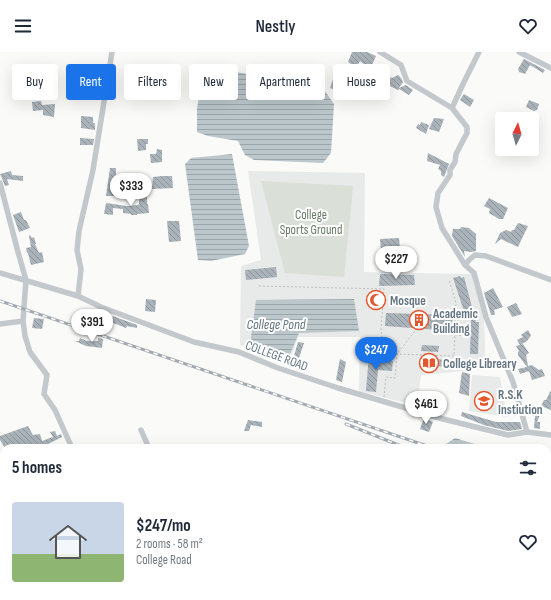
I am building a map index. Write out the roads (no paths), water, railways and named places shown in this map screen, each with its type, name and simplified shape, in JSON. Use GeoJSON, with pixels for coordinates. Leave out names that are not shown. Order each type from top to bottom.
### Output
{"type":"FeatureCollection","features":[{"type":"Feature","properties":{"kind":"street"},"geometry":{"type":"LineString","coordinates":[[78,296],[81,269],[76,250],[93,170],[112,52]]}},
{"type":"Feature","properties":{"kind":"street"},"geometry":{"type":"LineString","coordinates":[[380,52],[401,65],[407,81],[452,108],[467,127],[467,133],[456,154],[455,162],[450,170],[450,175],[438,193],[436,208],[442,228],[465,265],[474,273],[486,318],[513,382],[527,432]]}},
{"type":"Feature","properties":{"kind":"street"},"geometry":{"type":"LineString","coordinates":[[452,108],[479,52]]}},
{"type":"Feature","properties":{"kind":"street"},"geometry":{"type":"LineString","coordinates":[[519,52],[551,68]]}},
{"type":"Feature","properties":{"kind":"street"},"geometry":{"type":"LineString","coordinates":[[0,183],[26,280],[23,321],[25,336],[30,352],[47,375],[44,394],[55,410],[70,444]]}},
{"type":"Feature","properties":{"kind":"street"},"geometry":{"type":"LineString","coordinates":[[465,265],[474,255],[486,256],[551,280]]}},
{"type":"Feature","properties":{"kind":"street","name":"COLLEGE ROAD"},"geometry":{"type":"LineString","coordinates":[[0,273],[78,296],[101,308],[194,342],[239,352],[278,368],[338,388],[443,419],[508,435],[527,432],[551,435]]}},
{"type":"Feature","properties":{"kind":"street"},"geometry":{"type":"LineString","coordinates":[[0,324],[23,321]]}},
{"type":"Feature","properties":{"kind":"street"},"geometry":{"type":"LineString","coordinates":[[142,430],[148,444]]}},
{"type":"Feature","properties":{"kind":"water"},"geometry":{"type":"Polygon","coordinates":[[[238,72],[246,74],[246,100],[325,100],[325,91],[334,104],[331,153],[323,163],[254,160],[245,155],[238,141],[208,136],[197,132],[198,100],[238,100],[238,72]]]}},
{"type":"Feature","properties":{"kind":"water"},"geometry":{"type":"Polygon","coordinates":[[[232,154],[249,246],[245,254],[211,261],[198,260],[185,164],[191,158],[232,154]]]}},
{"type":"Feature","properties":{"kind":"water","name":"College Pond"},"geometry":{"type":"Polygon","coordinates":[[[354,299],[359,331],[299,333],[288,359],[250,345],[256,300],[354,299]]]}},
{"type":"Feature","properties":{"kind":"water"},"geometry":{"type":"Polygon","coordinates":[[[455,438],[475,444],[446,444],[455,438]]]}},
{"type":"Feature","properties":{"kind":"railway"},"geometry":{"type":"LineString","coordinates":[[0,301],[421,444]]}},
{"type":"Feature","properties":{"kind":"railway"},"geometry":{"type":"LineString","coordinates":[[346,424],[396,444]]}},
{"type":"Feature","properties":{"kind":"place","name":"Mosque"},"geometry":{"type":"Point","coordinates":[376,300]}},
{"type":"Feature","properties":{"kind":"place","name":"Academic Building"},"geometry":{"type":"Point","coordinates":[419,320]}},
{"type":"Feature","properties":{"kind":"place","name":"College Libreary"},"geometry":{"type":"Point","coordinates":[429,363]}},
{"type":"Feature","properties":{"kind":"place","name":"R.S.K Instiution"},"geometry":{"type":"Point","coordinates":[484,401]}},
{"type":"Feature","properties":{"kind":"park label","name":"College Sports Ground"},"geometry":{"type":"Point","coordinates":[311,222]}}]}
